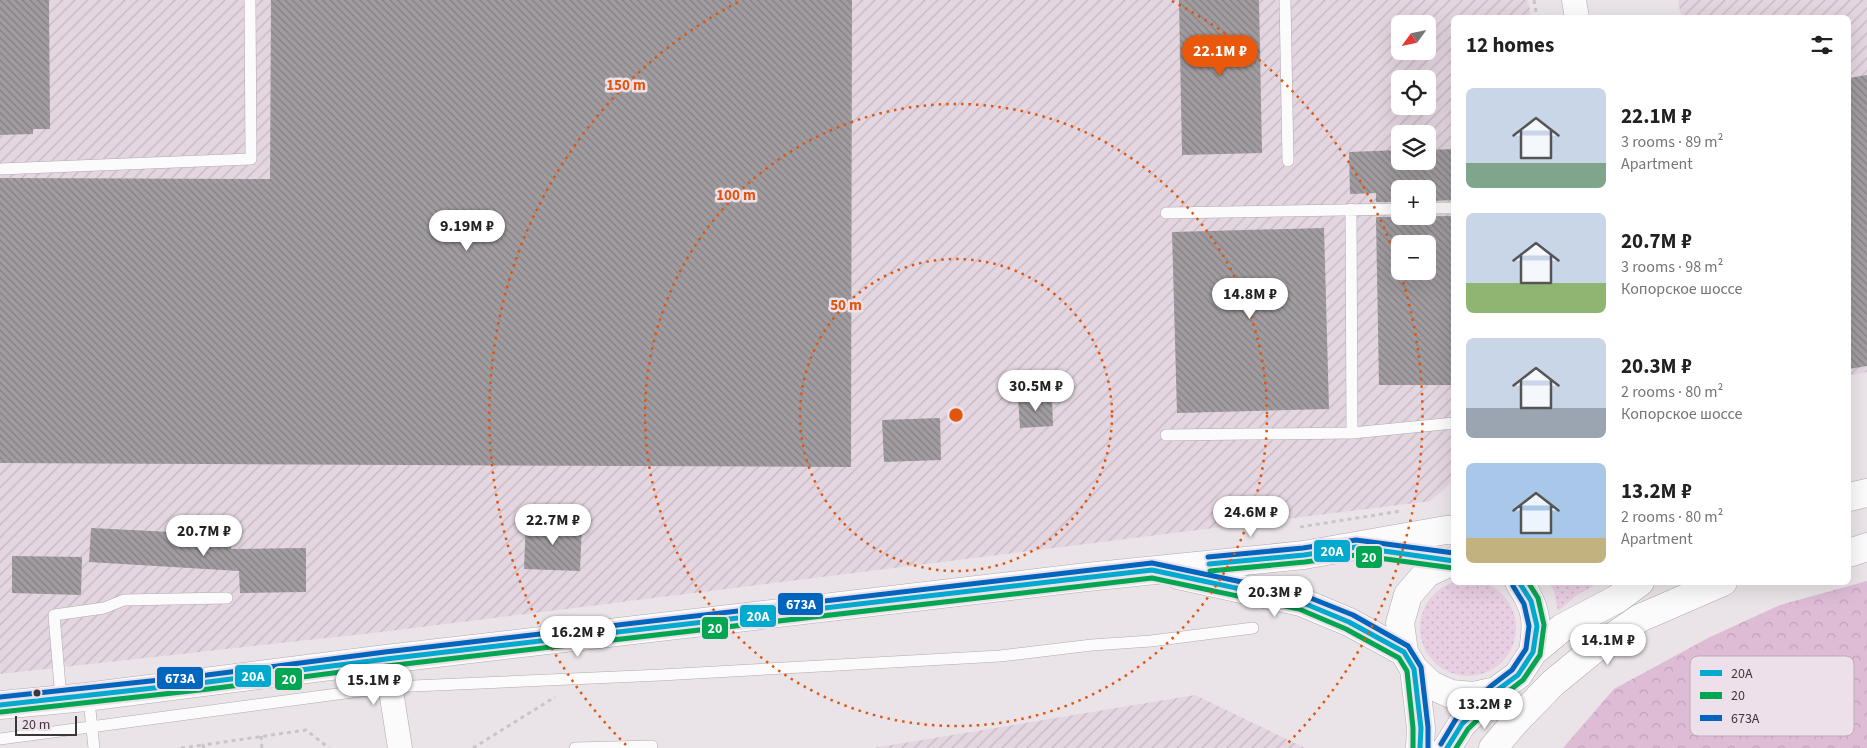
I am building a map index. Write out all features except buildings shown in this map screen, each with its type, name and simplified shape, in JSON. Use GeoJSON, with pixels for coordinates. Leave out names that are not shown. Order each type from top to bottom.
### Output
{"type":"FeatureCollection","features":[{"type":"Feature","properties":{"kind":"main road"},"geometry":{"type":"LineString","coordinates":[[1851,497],[1867,493]]}},
{"type":"Feature","properties":{"kind":"main road"},"geometry":{"type":"LineString","coordinates":[[0,706],[386,658],[1304,554],[1451,530]]}},
{"type":"Feature","properties":{"kind":"main road"},"geometry":{"type":"LineString","coordinates":[[1356,547],[1451,561]]}},
{"type":"Feature","properties":{"kind":"main road"},"geometry":{"type":"LineString","coordinates":[[1851,551],[1867,547]]}},
{"type":"Feature","properties":{"kind":"main road"},"geometry":{"type":"LineString","coordinates":[[1420,748],[1421,728],[1409,660],[1400,623],[1408,595],[1427,573],[1451,562]]}},
{"type":"Feature","properties":{"kind":"main road"},"geometry":{"type":"LineString","coordinates":[[1152,570],[1301,602],[1349,622],[1409,660],[1430,685],[1451,694],[1474,696],[1496,691]]}},
{"type":"Feature","properties":{"kind":"main road"},"geometry":{"type":"LineString","coordinates":[[1521,585],[1532,601],[1537,626],[1533,652]]}},
{"type":"Feature","properties":{"kind":"main road"},"geometry":{"type":"LineString","coordinates":[[1447,748],[1462,724],[1496,691],[1518,675],[1533,652],[1562,628],[1617,599],[1636,585]]}},
{"type":"Feature","properties":{"kind":"main road"},"geometry":{"type":"LineString","coordinates":[[1617,599],[1667,585]]}},
{"type":"Feature","properties":{"kind":"main road"},"geometry":{"type":"LineString","coordinates":[[1493,748],[1553,682],[1592,650],[1640,618],[1716,585]]}},
{"type":"Feature","properties":{"kind":"street"},"geometry":{"type":"LineString","coordinates":[[1574,0],[1576,15]]}},
{"type":"Feature","properties":{"kind":"street"},"geometry":{"type":"LineString","coordinates":[[386,658],[400,748]]}},
{"type":"Feature","properties":{"kind":"lane"},"geometry":{"type":"LineString","coordinates":[[0,169],[251,159],[250,0]]}},
{"type":"Feature","properties":{"kind":"lane"},"geometry":{"type":"LineString","coordinates":[[1285,0],[1288,161]]}},
{"type":"Feature","properties":{"kind":"lane"},"geometry":{"type":"LineString","coordinates":[[1166,213],[1391,208]]}},
{"type":"Feature","properties":{"kind":"lane"},"geometry":{"type":"LineString","coordinates":[[1436,208],[1451,208]]}},
{"type":"Feature","properties":{"kind":"lane"},"geometry":{"type":"LineString","coordinates":[[1350,209],[1352,434]]}},
{"type":"Feature","properties":{"kind":"lane"},"geometry":{"type":"LineString","coordinates":[[1166,436],[1352,434],[1451,423]]}},
{"type":"Feature","properties":{"kind":"lane"},"geometry":{"type":"LineString","coordinates":[[94,748],[92,726],[74,698],[54,615],[104,608],[124,600],[227,598]]}},
{"type":"Feature","properties":{"kind":"lane"},"geometry":{"type":"LineString","coordinates":[[0,739],[390,687],[1000,656],[1253,628]]}},
{"type":"Feature","properties":{"kind":"lane"},"geometry":{"type":"LineString","coordinates":[[575,748],[652,746]]}},
{"type":"Feature","properties":{"kind":"path"},"geometry":{"type":"LineString","coordinates":[[1534,0],[1536,15]]}},
{"type":"Feature","properties":{"kind":"path"},"geometry":{"type":"LineString","coordinates":[[1300,527],[1406,511]]}},
{"type":"Feature","properties":{"kind":"path"},"geometry":{"type":"LineString","coordinates":[[473,748],[559,694]]}},
{"type":"Feature","properties":{"kind":"path"},"geometry":{"type":"LineString","coordinates":[[181,748],[306,730],[329,748]]}},
{"type":"Feature","properties":{"kind":"path"},"geometry":{"type":"LineString","coordinates":[[261,736],[262,748]]}},
{"type":"Feature","properties":{"kind":"shaded area"},"geometry":{"type":"Polygon","coordinates":[[[0,0],[1528,0],[1531,15],[1451,15],[1451,483],[1431,501],[373,633],[0,674],[0,0]]]}},
{"type":"Feature","properties":{"kind":"shaded area"},"geometry":{"type":"Polygon","coordinates":[[[1678,0],[1867,0],[1867,372],[1851,376],[1851,15],[1681,15],[1678,0]]]}},
{"type":"Feature","properties":{"kind":"shaded area"},"geometry":{"type":"Polygon","coordinates":[[[1449,583],[1451,583],[1451,585],[1490,585],[1508,601],[1513,609],[1516,628],[1513,647],[1502,662],[1487,673],[1468,676],[1449,673],[1434,662],[1423,647],[1420,628],[1423,609],[1434,594],[1449,583]]]}},
{"type":"Feature","properties":{"kind":"shaded area"},"geometry":{"type":"Polygon","coordinates":[[[1550,585],[1594,585],[1577,595],[1558,611],[1554,591],[1550,585]]]}},
{"type":"Feature","properties":{"kind":"shaded area"},"geometry":{"type":"Polygon","coordinates":[[[1195,695],[1305,748],[873,748],[1195,695]]]}},
{"type":"Feature","properties":{"kind":"green space"},"geometry":{"type":"Polygon","coordinates":[[[1867,581],[1867,748],[1563,748],[1614,689],[1708,638],[1780,605],[1867,581]]]}},
{"type":"Feature","properties":{"kind":"transit line","name":"673А"},"geometry":{"type":"LineString","coordinates":[[1208,557],[1303,548],[1356,540],[1451,553]]}},
{"type":"Feature","properties":{"kind":"transit line","name":"20А"},"geometry":{"type":"LineString","coordinates":[[1209,564],[1304,555],[1356,547],[1451,561]]}},
{"type":"Feature","properties":{"kind":"transit line","name":"20"},"geometry":{"type":"LineString","coordinates":[[1210,571],[1356,555],[1451,568]]}},
{"type":"Feature","properties":{"kind":"transit line","name":"673А"},"geometry":{"type":"LineString","coordinates":[[0,697],[207,675],[385,652],[1152,563],[1303,595],[1353,615],[1408,646],[1421,667],[1428,727],[1428,748]]}},
{"type":"Feature","properties":{"kind":"transit line","name":"20А"},"geometry":{"type":"LineString","coordinates":[[0,705],[1152,570],[1301,602],[1349,622],[1404,652],[1414,669],[1421,728],[1420,748]]}},
{"type":"Feature","properties":{"kind":"transit line","name":"20"},"geometry":{"type":"LineString","coordinates":[[1,712],[1152,578],[1299,609],[1346,629],[1399,658],[1407,671],[1413,728],[1413,748]]}},
{"type":"Feature","properties":{"kind":"transit line","name":"20А"},"geometry":{"type":"LineString","coordinates":[[1447,748],[1462,724],[1496,691],[1518,675],[1533,652],[1537,626],[1531,601],[1521,585]]}},
{"type":"Feature","properties":{"kind":"transit line","name":"20"},"geometry":{"type":"LineString","coordinates":[[1456,748],[1468,729],[1501,697],[1523,680],[1540,655],[1544,625],[1538,598],[1530,585]]}},
{"type":"Feature","properties":{"kind":"transit line","name":"673А"},"geometry":{"type":"LineString","coordinates":[[1441,744],[1456,719],[1491,686],[1512,670],[1526,649],[1529,626],[1524,604],[1513,586]]}}]}
